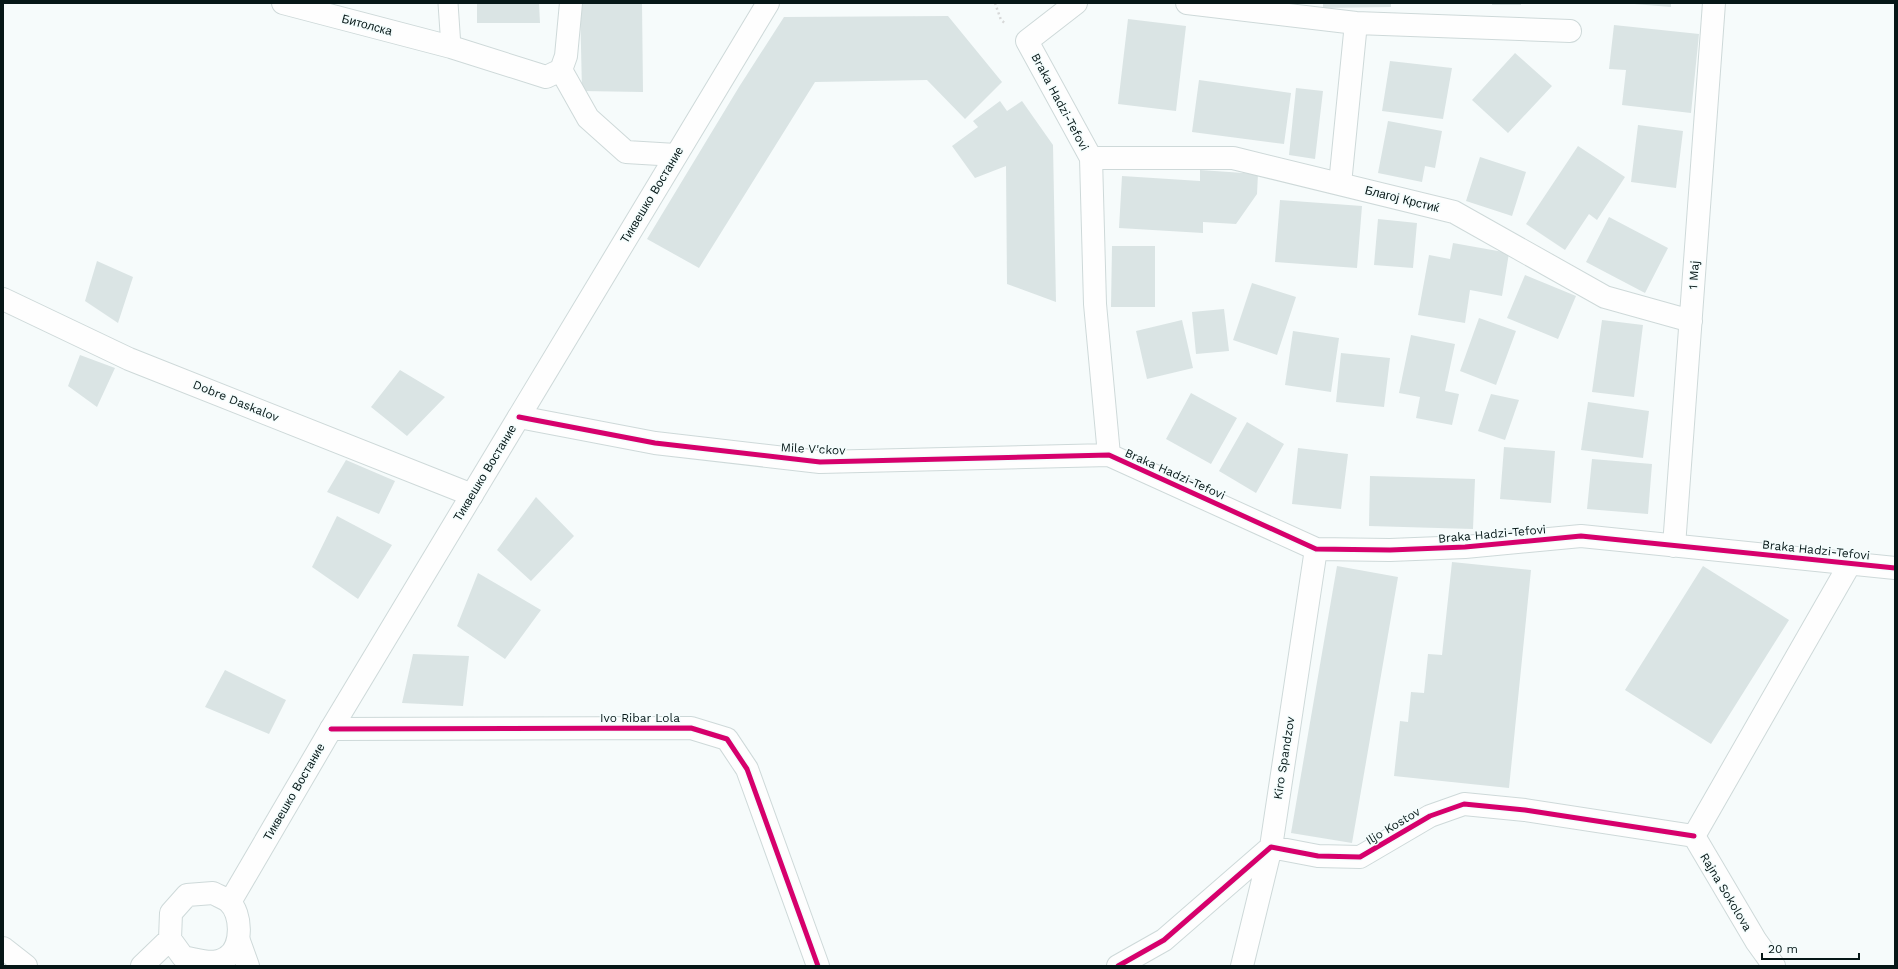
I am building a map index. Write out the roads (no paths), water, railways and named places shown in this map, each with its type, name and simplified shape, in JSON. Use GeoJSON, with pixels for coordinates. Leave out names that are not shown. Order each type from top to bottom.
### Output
{"type":"FeatureCollection","features":[{"type":"Feature","properties":{"kind":"street","name":"Битолска"},"geometry":{"type":"LineString","coordinates":[[283,3],[451,47]]}},
{"type":"Feature","properties":{"kind":"street"},"geometry":{"type":"LineString","coordinates":[[451,47],[546,77],[561,70],[566,56],[571,3]]}},
{"type":"Feature","properties":{"kind":"street","name":"Тиквешко Востание"},"geometry":{"type":"LineString","coordinates":[[230,902],[331,729],[768,3]]}},
{"type":"Feature","properties":{"kind":"street","name":"Braka Hadzi-Tefovi"},"geometry":{"type":"LineString","coordinates":[[1076,3],[1027,41],[1091,158],[1095,304],[1109,455],[1316,549],[1390,550],[1465,547],[1581,536],[1851,562],[1895,568]]}},
{"type":"Feature","properties":{"kind":"street"},"geometry":{"type":"LineString","coordinates":[[1187,3],[1224,5],[1356,22],[1570,31]]}},
{"type":"Feature","properties":{"kind":"street","name":"1 Maj"},"geometry":{"type":"LineString","coordinates":[[1674,546],[1714,3]]}},
{"type":"Feature","properties":{"kind":"street"},"geometry":{"type":"LineString","coordinates":[[1340,184],[1356,22]]}},
{"type":"Feature","properties":{"kind":"street"},"geometry":{"type":"LineString","coordinates":[[561,70],[588,118],[626,152],[676,156]]}},
{"type":"Feature","properties":{"kind":"street","name":"Благој Крстиќ"},"geometry":{"type":"LineString","coordinates":[[1091,158],[1233,158],[1454,212],[1605,297],[1691,321]]}},
{"type":"Feature","properties":{"kind":"street","name":"Dobre Daskalov"},"geometry":{"type":"LineString","coordinates":[[3,299],[129,359],[472,495]]}},
{"type":"Feature","properties":{"kind":"street","name":"Mile V'ckov"},"geometry":{"type":"LineString","coordinates":[[519,417],[655,443],[820,462],[1109,455]]}},
{"type":"Feature","properties":{"kind":"street","name":"Kiro Spandzov"},"geometry":{"type":"LineString","coordinates":[[1242,966],[1271,847],[1316,549]]}},
{"type":"Feature","properties":{"kind":"street","name":"Braka Hadzi-Tefovi"},"geometry":{"type":"LineString","coordinates":[[1694,836],[1851,562]]}},
{"type":"Feature","properties":{"kind":"street","name":"Ivo Ribar Lola"},"geometry":{"type":"LineString","coordinates":[[331,729],[691,728],[727,739],[747,769],[818,966]]}},
{"type":"Feature","properties":{"kind":"street","name":"Iljo Kostov"},"geometry":{"type":"LineString","coordinates":[[1271,847],[1318,856],[1360,857],[1430,816],[1464,804],[1525,810],[1694,836]]}},
{"type":"Feature","properties":{"kind":"street","name":"Rajna Sokolova"},"geometry":{"type":"LineString","coordinates":[[1694,836],[1756,941],[1774,966]]}},
{"type":"Feature","properties":{"kind":"street"},"geometry":{"type":"LineString","coordinates":[[1118,966],[1164,940],[1271,847]]}},
{"type":"Feature","properties":{"kind":"street"},"geometry":{"type":"LineString","coordinates":[[239,941],[228,957],[208,962],[183,957],[170,939],[171,913],[188,895],[213,893],[230,902],[239,922],[239,941],[248,966]]}},
{"type":"Feature","properties":{"kind":"street"},"geometry":{"type":"LineString","coordinates":[[142,966],[170,939]]}},
{"type":"Feature","properties":{"kind":"street"},"geometry":{"type":"LineString","coordinates":[[3,948],[26,966]]}},
{"type":"Feature","properties":{"kind":"lane"},"geometry":{"type":"LineString","coordinates":[[448,3],[451,47]]}}]}
